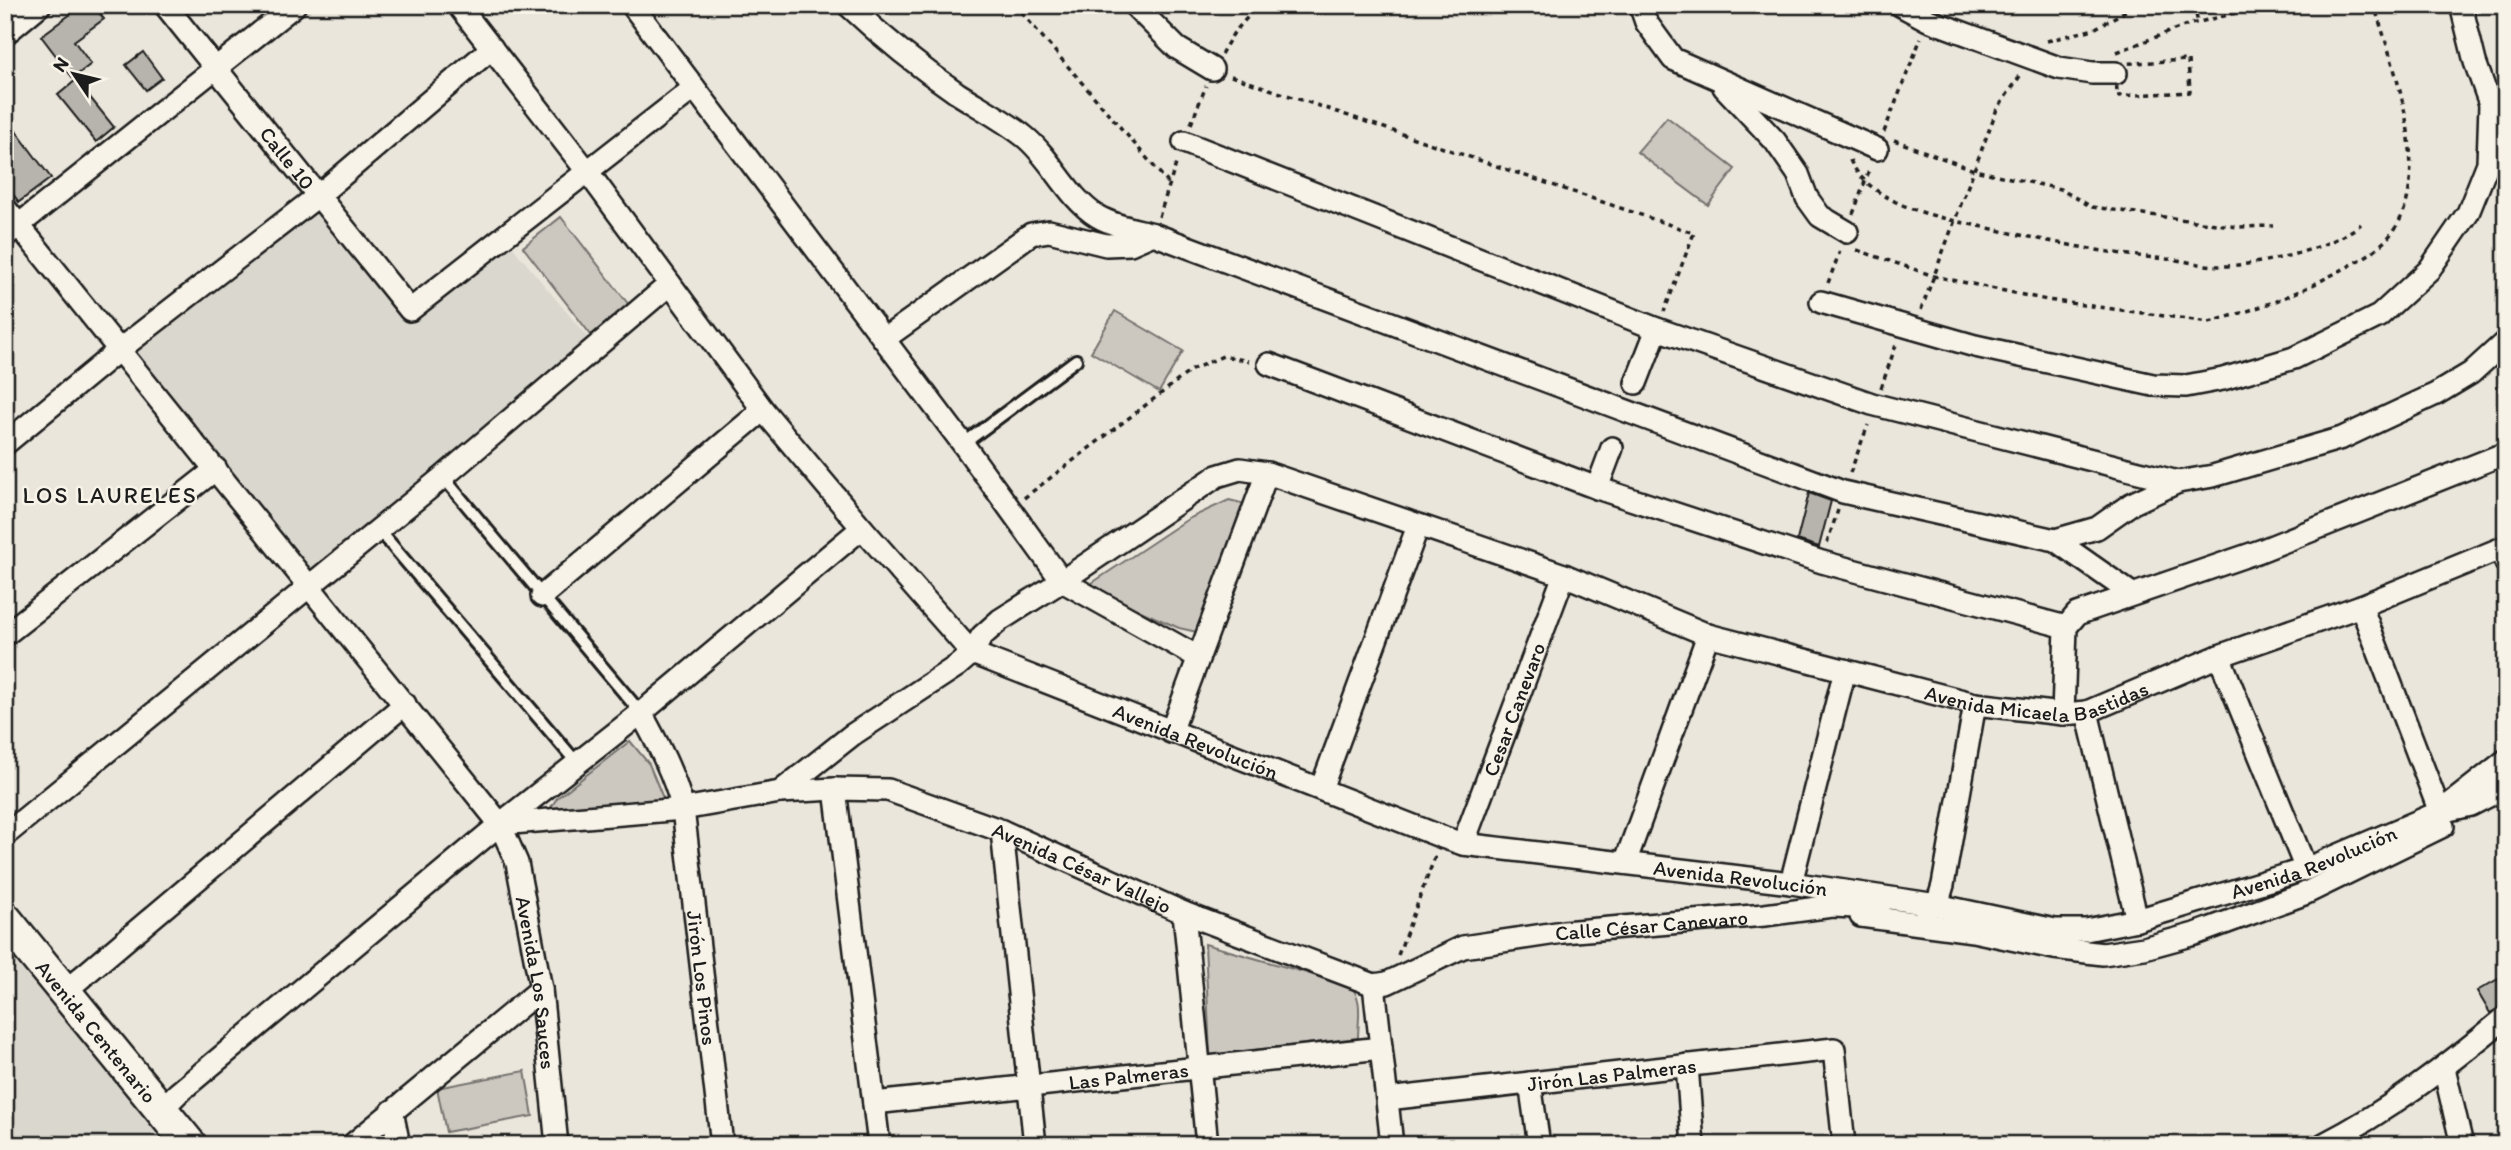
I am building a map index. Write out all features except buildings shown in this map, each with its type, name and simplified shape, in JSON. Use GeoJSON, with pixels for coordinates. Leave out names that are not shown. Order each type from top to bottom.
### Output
{"type":"FeatureCollection","features":[{"type":"Feature","properties":{"kind":"street"},"geometry":{"type":"LineString","coordinates":[[5,34],[40,5]]}},
{"type":"Feature","properties":{"kind":"street","name":"Calle 10"},"geometry":{"type":"LineString","coordinates":[[165,5],[411,310],[587,171]]}},
{"type":"Feature","properties":{"kind":"street"},"geometry":{"type":"LineString","coordinates":[[10,223],[217,69],[295,5]]}},
{"type":"Feature","properties":{"kind":"street"},"geometry":{"type":"LineString","coordinates":[[458,5],[587,171],[763,410],[972,653]]}},
{"type":"Feature","properties":{"kind":"street"},"geometry":{"type":"LineString","coordinates":[[632,5],[963,444],[1062,581],[1198,657]]}},
{"type":"Feature","properties":{"kind":"street"},"geometry":{"type":"LineString","coordinates":[[848,5],[891,43],[954,91],[1023,136],[1037,148],[1083,204],[1096,215],[1113,223],[1153,234],[1843,492],[2055,540],[2132,594]]}},
{"type":"Feature","properties":{"kind":"street"},"geometry":{"type":"LineString","coordinates":[[1134,5],[1177,48],[1212,69]]}},
{"type":"Feature","properties":{"kind":"street"},"geometry":{"type":"LineString","coordinates":[[1640,5],[1646,22],[1673,60],[1848,137],[1880,142]]}},
{"type":"Feature","properties":{"kind":"street"},"geometry":{"type":"LineString","coordinates":[[1900,5],[1928,20],[2059,68],[2092,73],[2116,62]]}},
{"type":"Feature","properties":{"kind":"street"},"geometry":{"type":"LineString","coordinates":[[1821,302],[1975,346],[2153,385],[2186,386],[2223,379],[2294,359],[2379,316],[2429,270],[2468,213],[2488,163],[2490,104],[2461,5]]}},
{"type":"Feature","properties":{"kind":"street"},"geometry":{"type":"LineString","coordinates":[[5,444],[119,350],[319,195],[492,48]]}},
{"type":"Feature","properties":{"kind":"street"},"geometry":{"type":"LineString","coordinates":[[1717,81],[1776,141],[1819,216],[1851,241]]}},
{"type":"Feature","properties":{"kind":"street"},"geometry":{"type":"LineString","coordinates":[[587,171],[694,88]]}},
{"type":"Feature","properties":{"kind":"street"},"geometry":{"type":"LineString","coordinates":[[1184,142],[1657,329],[1875,405],[2178,482]]}},
{"type":"Feature","properties":{"kind":"street","name":"Avenida Los Sauces"},"geometry":{"type":"LineString","coordinates":[[10,223],[119,350],[500,824],[517,863],[541,989],[557,1145]]}},
{"type":"Feature","properties":{"kind":"street"},"geometry":{"type":"LineString","coordinates":[[884,339],[1031,234],[1049,231],[1106,245],[1130,244],[1153,234]]}},
{"type":"Feature","properties":{"kind":"street"},"geometry":{"type":"LineString","coordinates":[[5,835],[443,477],[670,284]]}},
{"type":"Feature","properties":{"kind":"street"},"geometry":{"type":"LineString","coordinates":[[1636,383],[1657,329]]}},
{"type":"Feature","properties":{"kind":"street"},"geometry":{"type":"LineString","coordinates":[[2055,540],[2097,528],[2131,504],[2178,482],[2213,476],[2342,438],[2436,394],[2471,373],[2506,341]]}},
{"type":"Feature","properties":{"kind":"street"},"geometry":{"type":"LineString","coordinates":[[1269,364],[1597,488],[1822,562],[2066,627]]}},
{"type":"Feature","properties":{"kind":"street"},"geometry":{"type":"LineString","coordinates":[[542,596],[763,410]]}},
{"type":"Feature","properties":{"kind":"street"},"geometry":{"type":"LineString","coordinates":[[1597,488],[1612,448]]}},
{"type":"Feature","properties":{"kind":"street"},"geometry":{"type":"LineString","coordinates":[[2063,714],[2066,627],[2077,614],[2260,551],[2506,453]]}},
{"type":"Feature","properties":{"kind":"street","name":"Avenida Micaela Bastidas"},"geometry":{"type":"LineString","coordinates":[[780,792],[852,735],[957,666],[972,653],[982,636],[1000,620],[1217,476],[1240,469],[1267,473],[1564,575],[1708,635],[1975,704],[2063,714],[2087,712],[2220,656],[2503,556]]}},
{"type":"Feature","properties":{"kind":"street"},"geometry":{"type":"LineString","coordinates":[[5,635],[216,470]]}},
{"type":"Feature","properties":{"kind":"street"},"geometry":{"type":"LineString","coordinates":[[1171,732],[1267,473]]}},
{"type":"Feature","properties":{"kind":"street"},"geometry":{"type":"LineString","coordinates":[[1321,789],[1418,526]]}},
{"type":"Feature","properties":{"kind":"street"},"geometry":{"type":"LineString","coordinates":[[161,1110],[500,824],[641,713],[862,528]]}},
{"type":"Feature","properties":{"kind":"street","name":"Cesar Canevaro"},"geometry":{"type":"LineString","coordinates":[[1463,844],[1564,575]]}},
{"type":"Feature","properties":{"kind":"street"},"geometry":{"type":"LineString","coordinates":[[2361,606],[2442,819]]}},
{"type":"Feature","properties":{"kind":"street"},"geometry":{"type":"LineString","coordinates":[[1625,863],[1708,635]]}},
{"type":"Feature","properties":{"kind":"street","name":"Avenida Revolución"},"geometry":{"type":"LineString","coordinates":[[972,653],[1463,844],[1791,883],[1937,905],[2055,930],[2085,930],[2137,920],[2306,869],[2442,819],[2506,760]]}},
{"type":"Feature","properties":{"kind":"street"},"geometry":{"type":"LineString","coordinates":[[2220,656],[2306,869]]}},
{"type":"Feature","properties":{"kind":"street"},"geometry":{"type":"LineString","coordinates":[[1791,883],[1845,670]]}},
{"type":"Feature","properties":{"kind":"street"},"geometry":{"type":"LineString","coordinates":[[64,993],[405,704]]}},
{"type":"Feature","properties":{"kind":"street"},"geometry":{"type":"LineString","coordinates":[[1937,905],[1943,885],[1975,704]]}},
{"type":"Feature","properties":{"kind":"street"},"geometry":{"type":"LineString","coordinates":[[2087,712],[2137,920]]}},
{"type":"Feature","properties":{"kind":"street","name":"Jirón Los Pinos"},"geometry":{"type":"LineString","coordinates":[[641,713],[665,757],[677,785],[683,809],[722,1145]]}},
{"type":"Feature","properties":{"kind":"street"},"geometry":{"type":"LineString","coordinates":[[1801,909],[1973,932],[2054,948],[2103,954],[2144,948],[2195,934],[2304,894],[2506,787]]}},
{"type":"Feature","properties":{"kind":"street"},"geometry":{"type":"LineString","coordinates":[[835,789],[879,1145]]}},
{"type":"Feature","properties":{"kind":"street","name":"Avenida César Vallejo"},"geometry":{"type":"LineString","coordinates":[[500,824],[683,809],[780,792],[888,790],[1002,831],[1184,914],[1380,984]]}},
{"type":"Feature","properties":{"kind":"street"},"geometry":{"type":"LineString","coordinates":[[1002,831],[1035,1145]]}},
{"type":"Feature","properties":{"kind":"street","name":"Calle César Canevaro"},"geometry":{"type":"LineString","coordinates":[[1380,984],[1463,947],[1563,932],[1709,920],[1832,906],[1899,910],[1937,905]]}},
{"type":"Feature","properties":{"kind":"street"},"geometry":{"type":"LineString","coordinates":[[1184,914],[1207,1145]]}},
{"type":"Feature","properties":{"kind":"street","name":"Avenida Centenario"},"geometry":{"type":"LineString","coordinates":[[5,919],[190,1145]]}},
{"type":"Feature","properties":{"kind":"street"},"geometry":{"type":"LineString","coordinates":[[1380,984],[1381,1048],[1392,1145]]}},
{"type":"Feature","properties":{"kind":"street"},"geometry":{"type":"LineString","coordinates":[[352,1145],[541,989]]}},
{"type":"Feature","properties":{"kind":"street"},"geometry":{"type":"LineString","coordinates":[[2322,1145],[2353,1129],[2444,1069],[2506,1017]]}},
{"type":"Feature","properties":{"kind":"street","name":"Las Palmeras"},"geometry":{"type":"LineString","coordinates":[[874,1103],[1381,1048]]}},
{"type":"Feature","properties":{"kind":"street","name":"Jirón Las Palmeras"},"geometry":{"type":"LineString","coordinates":[[1387,1099],[1834,1049],[1844,1145]]}},
{"type":"Feature","properties":{"kind":"street"},"geometry":{"type":"LineString","coordinates":[[1688,1065],[1693,1145]]}},
{"type":"Feature","properties":{"kind":"street"},"geometry":{"type":"LineString","coordinates":[[2444,1069],[2462,1145]]}},
{"type":"Feature","properties":{"kind":"street"},"geometry":{"type":"LineString","coordinates":[[1530,1083],[1539,1145]]}},
{"type":"Feature","properties":{"kind":"street"},"geometry":{"type":"LineString","coordinates":[[392,1111],[399,1145]]}},
{"type":"Feature","properties":{"kind":"lane"},"geometry":{"type":"LineString","coordinates":[[963,444],[1076,360]]}},
{"type":"Feature","properties":{"kind":"lane"},"geometry":{"type":"LineString","coordinates":[[443,477],[641,713]]}},
{"type":"Feature","properties":{"kind":"lane"},"geometry":{"type":"LineString","coordinates":[[379,530],[577,763]]}},
{"type":"Feature","properties":{"kind":"path"},"geometry":{"type":"LineString","coordinates":[[1015,5],[1170,185]]}},
{"type":"Feature","properties":{"kind":"path"},"geometry":{"type":"LineString","coordinates":[[1153,234],[1212,69],[1233,34],[1258,5]]}},
{"type":"Feature","properties":{"kind":"path"},"geometry":{"type":"LineString","coordinates":[[1822,562],[1843,492],[1903,326],[1919,317],[1997,109],[2022,74],[2015,52],[2028,45],[2094,29],[2136,5]]}},
{"type":"Feature","properties":{"kind":"path"},"geometry":{"type":"LineString","coordinates":[[2194,5],[2198,23]]}},
{"type":"Feature","properties":{"kind":"path"},"geometry":{"type":"LineString","coordinates":[[2116,62],[2198,23],[2269,5]]}},
{"type":"Feature","properties":{"kind":"path"},"geometry":{"type":"LineString","coordinates":[[1851,241],[1934,276],[2047,300],[2208,322],[2306,289],[2368,257],[2395,229],[2404,210],[2409,187],[2409,129],[2394,68],[2374,5]]}},
{"type":"Feature","properties":{"kind":"path"},"geometry":{"type":"LineString","coordinates":[[2188,60],[2190,92],[2117,96],[2116,62],[2188,60]]}},
{"type":"Feature","properties":{"kind":"path"},"geometry":{"type":"LineString","coordinates":[[1212,69],[1694,233],[1657,329]]}},
{"type":"Feature","properties":{"kind":"path"},"geometry":{"type":"LineString","coordinates":[[1848,137],[1851,162],[1865,182],[1898,203],[1955,221],[2081,249],[2219,266],[2268,262],[2322,244],[2351,232],[2361,224]]}},
{"type":"Feature","properties":{"kind":"path"},"geometry":{"type":"LineString","coordinates":[[1880,142],[1974,170],[2060,190],[2092,207],[2238,227],[2273,226]]}},
{"type":"Feature","properties":{"kind":"path"},"geometry":{"type":"LineString","coordinates":[[1010,509],[1193,369],[1223,356],[1269,364]]}},
{"type":"Feature","properties":{"kind":"path"},"geometry":{"type":"LineString","coordinates":[[1380,984],[1442,837]]}},
{"type":"Feature","properties":{"kind":"shaded area"},"geometry":{"type":"Polygon","coordinates":[[[1667,117],[1735,169],[1708,205],[1637,152],[1667,117]]]}},
{"type":"Feature","properties":{"kind":"shaded area"},"geometry":{"type":"Polygon","coordinates":[[[316,206],[411,324],[510,244],[594,345],[312,577],[133,348],[316,206]]]}},
{"type":"Feature","properties":{"kind":"shaded area"},"geometry":{"type":"Polygon","coordinates":[[[561,217],[629,305],[591,335],[523,247],[561,217]]]}},
{"type":"Feature","properties":{"kind":"shaded area"},"geometry":{"type":"Polygon","coordinates":[[[1115,311],[1183,351],[1159,392],[1091,352],[1115,311]]]}},
{"type":"Feature","properties":{"kind":"shaded area"},"geometry":{"type":"Polygon","coordinates":[[[1229,500],[1245,504],[1197,632],[1179,628],[1086,587],[1188,519],[1229,500]]]}},
{"type":"Feature","properties":{"kind":"shaded area"},"geometry":{"type":"Polygon","coordinates":[[[630,741],[649,764],[665,803],[557,813],[550,809],[557,798],[630,741]]]}},
{"type":"Feature","properties":{"kind":"shaded area"},"geometry":{"type":"Polygon","coordinates":[[[5,941],[165,1142],[162,1145],[5,1145],[5,941]]]}},
{"type":"Feature","properties":{"kind":"shaded area"},"geometry":{"type":"Polygon","coordinates":[[[1205,944],[1349,985],[1357,996],[1358,1038],[1210,1055],[1205,944]]]}},
{"type":"Feature","properties":{"kind":"shaded area"},"geometry":{"type":"Polygon","coordinates":[[[525,1071],[533,1116],[446,1132],[437,1088],[525,1071]]]}},
{"type":"Feature","properties":{"kind":"district","name":"LOS LAURELES"},"geometry":{"type":"Point","coordinates":[110,495]}}]}
